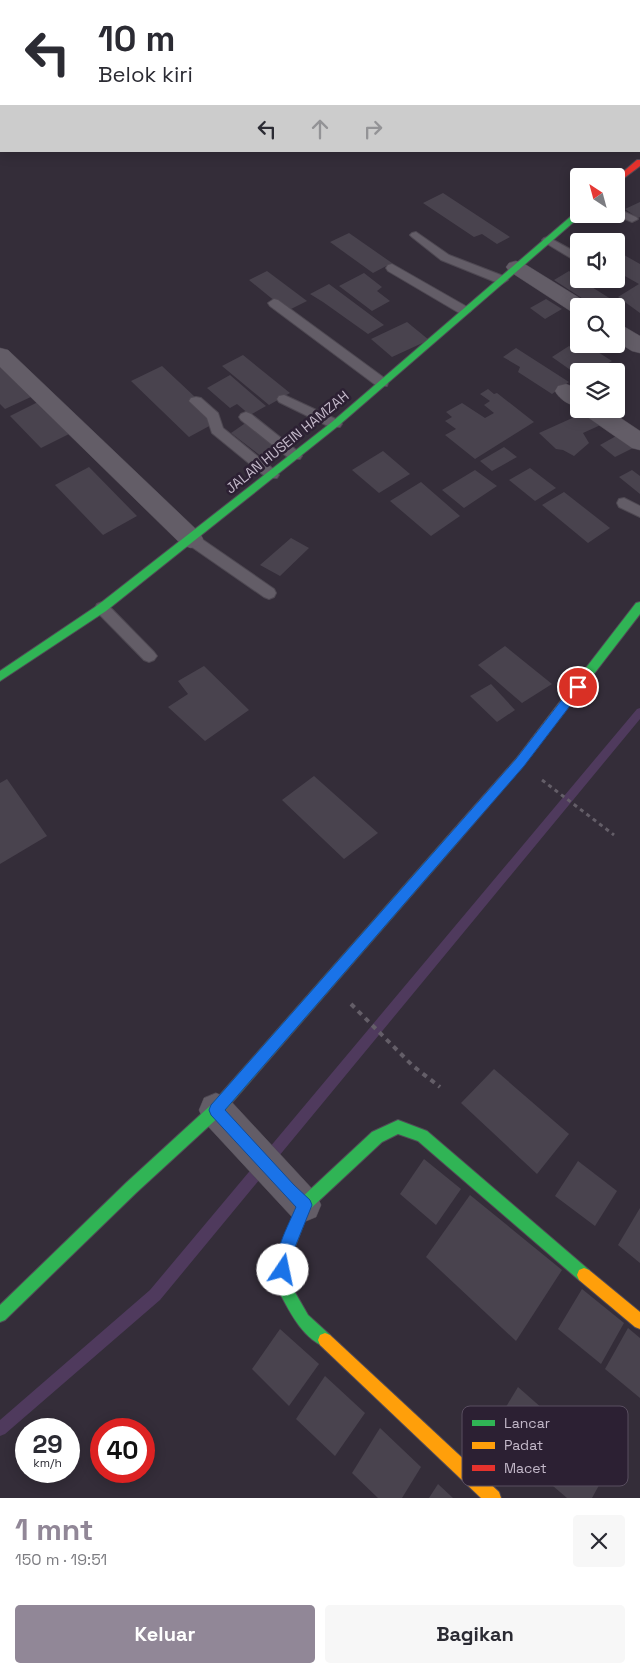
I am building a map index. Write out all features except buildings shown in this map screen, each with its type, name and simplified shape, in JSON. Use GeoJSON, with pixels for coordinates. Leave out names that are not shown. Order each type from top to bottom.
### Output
{"type":"FeatureCollection","features":[{"type":"Feature","properties":{"kind":"street"},"geometry":{"type":"LineString","coordinates":[[625,174],[640,162]]}},
{"type":"Feature","properties":{"kind":"street","name":"JALAN HUSEIN HAMZAH"},"geometry":{"type":"LineString","coordinates":[[0,677],[102,608],[272,475],[335,424],[570,222]]}},
{"type":"Feature","properties":{"kind":"street"},"geometry":{"type":"LineString","coordinates":[[509,273],[570,303]]}},
{"type":"Feature","properties":{"kind":"street"},"geometry":{"type":"LineString","coordinates":[[625,337],[640,346]]}},
{"type":"Feature","properties":{"kind":"street"},"geometry":{"type":"LineString","coordinates":[[0,355],[191,539]]}},
{"type":"Feature","properties":{"kind":"street"},"geometry":{"type":"LineString","coordinates":[[604,418],[640,442]]}},
{"type":"Feature","properties":{"kind":"street"},"geometry":{"type":"LineString","coordinates":[[0,1315],[132,1187],[223,1118],[520,762],[640,606]]}},
{"type":"Feature","properties":{"kind":"street"},"geometry":{"type":"LineString","coordinates":[[223,1118],[297,1197]]}},
{"type":"Feature","properties":{"kind":"street"},"geometry":{"type":"LineString","coordinates":[[462,1469],[303,1320],[282,1283],[284,1257],[297,1197],[377,1137],[398,1128],[406,1130],[422,1136],[640,1322]]}},
{"type":"Feature","properties":{"kind":"street"},"geometry":{"type":"LineString","coordinates":[[480,1486],[493,1498]]}},
{"type":"Feature","properties":{"kind":"lane"},"geometry":{"type":"LineString","coordinates":[[625,216],[632,220]]}},
{"type":"Feature","properties":{"kind":"lane"},"geometry":{"type":"LineString","coordinates":[[416,234],[429,249],[442,257],[509,273]]}},
{"type":"Feature","properties":{"kind":"lane"},"geometry":{"type":"LineString","coordinates":[[548,240],[570,253]]}},
{"type":"Feature","properties":{"kind":"lane"},"geometry":{"type":"LineString","coordinates":[[392,268],[466,311]]}},
{"type":"Feature","properties":{"kind":"lane"},"geometry":{"type":"LineString","coordinates":[[274,303],[382,383]]}},
{"type":"Feature","properties":{"kind":"lane"},"geometry":{"type":"LineString","coordinates":[[284,399],[335,424]]}},
{"type":"Feature","properties":{"kind":"lane"},"geometry":{"type":"LineString","coordinates":[[196,400],[213,416],[217,430],[272,475]]}},
{"type":"Feature","properties":{"kind":"lane"},"geometry":{"type":"LineString","coordinates":[[246,418],[295,456]]}},
{"type":"Feature","properties":{"kind":"lane"},"geometry":{"type":"LineString","coordinates":[[624,504],[640,512]]}},
{"type":"Feature","properties":{"kind":"lane"},"geometry":{"type":"LineString","coordinates":[[191,539],[270,593]]}},
{"type":"Feature","properties":{"kind":"lane"},"geometry":{"type":"LineString","coordinates":[[102,608],[149,656]]}},
{"type":"Feature","properties":{"kind":"path"},"geometry":{"type":"LineString","coordinates":[[551,788],[614,835]]}},
{"type":"Feature","properties":{"kind":"path"},"geometry":{"type":"LineString","coordinates":[[367,1018],[414,1066],[440,1087]]}},
{"type":"Feature","properties":{"kind":"waterway"},"geometry":{"type":"LineString","coordinates":[[0,1429],[155,1295],[640,712]]}},
{"type":"Feature","properties":{"kind":"traffic: fast"},"geometry":{"type":"LineString","coordinates":[[0,677],[102,608],[335,424],[570,222]]}},
{"type":"Feature","properties":{"kind":"traffic: fast"},"geometry":{"type":"LineString","coordinates":[[586,676],[640,606]]}},
{"type":"Feature","properties":{"kind":"traffic: fast"},"geometry":{"type":"LineString","coordinates":[[0,1315],[132,1187],[216,1110],[452,840]]}},
{"type":"Feature","properties":{"kind":"traffic: fast"},"geometry":{"type":"LineString","coordinates":[[325,1340],[303,1320],[282,1283],[284,1257],[304,1205],[377,1137],[398,1127],[422,1136],[584,1275]]}},
{"type":"Feature","properties":{"kind":"traffic: slow"},"geometry":{"type":"LineString","coordinates":[[452,840],[520,762],[586,676]]}},
{"type":"Feature","properties":{"kind":"traffic: slow"},"geometry":{"type":"LineString","coordinates":[[584,1275],[640,1322]]}},
{"type":"Feature","properties":{"kind":"traffic: slow"},"geometry":{"type":"LineString","coordinates":[[325,1340],[462,1469]]}},
{"type":"Feature","properties":{"kind":"traffic: slow"},"geometry":{"type":"LineString","coordinates":[[480,1486],[493,1498]]}},
{"type":"Feature","properties":{"kind":"traffic: jam"},"geometry":{"type":"LineString","coordinates":[[625,174],[640,162]]}},
{"type":"Feature","properties":{"kind":"route"},"geometry":{"type":"LineString","coordinates":[[283,1270],[284,1257],[304,1205],[216,1110],[520,762],[578,687]]}}]}
